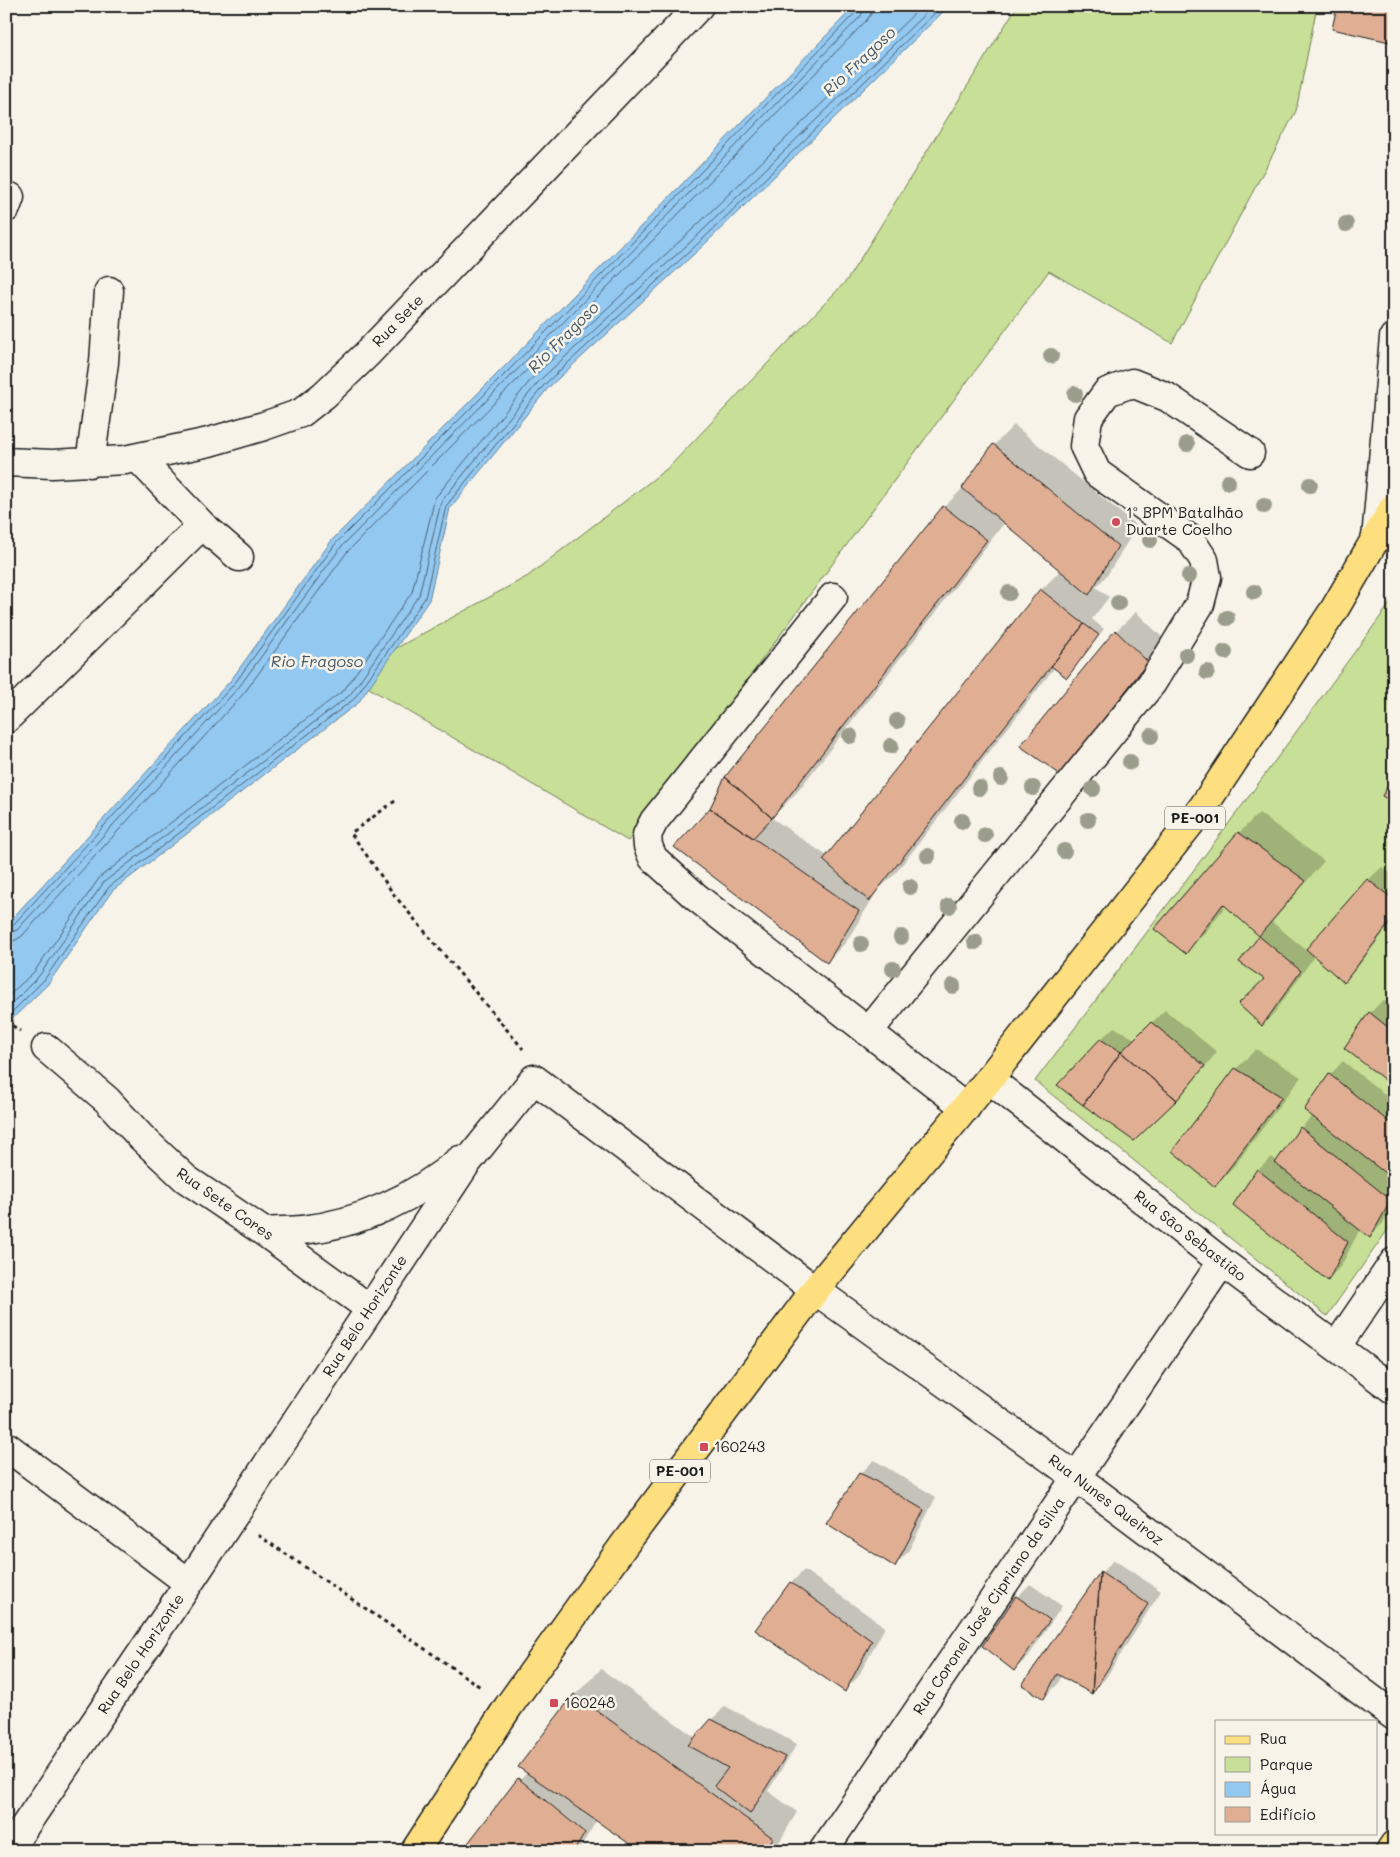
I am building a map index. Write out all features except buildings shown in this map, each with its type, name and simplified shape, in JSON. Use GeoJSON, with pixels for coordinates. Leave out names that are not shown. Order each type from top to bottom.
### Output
{"type":"FeatureCollection","features":[{"type":"Feature","properties":{"kind":"main road","name":"PE-001"},"geometry":{"type":"LineString","coordinates":[[415,1851],[508,1706],[624,1545],[815,1290],[990,1079],[1203,808],[1334,610],[1394,507]]}},
{"type":"Feature","properties":{"kind":"main road"},"geometry":{"type":"LineString","coordinates":[[1390,1851],[1394,1845]]}},
{"type":"Feature","properties":{"kind":"street","name":"Rua Sete"},"geometry":{"type":"LineString","coordinates":[[6,462],[90,463],[138,458],[208,442],[301,414],[367,354],[699,6]]}},
{"type":"Feature","properties":{"kind":"street"},"geometry":{"type":"LineString","coordinates":[[90,463],[104,362],[110,291]]}},
{"type":"Feature","properties":{"kind":"street"},"geometry":{"type":"LineString","coordinates":[[1376,539],[1394,337]]}},
{"type":"Feature","properties":{"kind":"street"},"geometry":{"type":"LineString","coordinates":[[868,1032],[1152,683],[1200,604],[1206,577],[1204,560],[1190,539],[1097,473],[1084,446],[1088,418],[1107,392],[1132,383],[1167,397],[1250,453]]}},
{"type":"Feature","properties":{"kind":"street"},"geometry":{"type":"LineString","coordinates":[[138,458],[202,524],[239,557]]}},
{"type":"Feature","properties":{"kind":"street"},"geometry":{"type":"LineString","coordinates":[[6,719],[78,646],[140,588],[202,524]]}},
{"type":"Feature","properties":{"kind":"street"},"geometry":{"type":"LineString","coordinates":[[834,597],[654,821],[646,835],[648,846],[653,858],[696,897],[966,1108]]}},
{"type":"Feature","properties":{"kind":"street","name":"Rua Sete Cores"},"geometry":{"type":"LineString","coordinates":[[46,1048],[107,1100],[140,1136],[186,1179],[264,1232],[369,1308]]}},
{"type":"Feature","properties":{"kind":"street"},"geometry":{"type":"LineString","coordinates":[[534,1079],[815,1290]]}},
{"type":"Feature","properties":{"kind":"street","name":"Rua Belo Horizonte"},"geometry":{"type":"LineString","coordinates":[[8,1851],[233,1517],[369,1308],[466,1164],[534,1079]]}},
{"type":"Feature","properties":{"kind":"street","name":"Rua São Sebastião"},"geometry":{"type":"LineString","coordinates":[[990,1079],[1222,1262],[1394,1390]]}},
{"type":"Feature","properties":{"kind":"street"},"geometry":{"type":"LineString","coordinates":[[264,1232],[304,1230],[320,1227],[344,1222],[382,1209],[418,1191],[451,1168],[483,1141]]}},
{"type":"Feature","properties":{"kind":"street","name":"Rua Coronel José Cipriano da Silva"},"geometry":{"type":"LineString","coordinates":[[823,1851],[1222,1262]]}},
{"type":"Feature","properties":{"kind":"street"},"geometry":{"type":"LineString","coordinates":[[1336,1347],[1394,1262]]}},
{"type":"Feature","properties":{"kind":"street","name":"Rua Nunes Queiroz"},"geometry":{"type":"LineString","coordinates":[[815,1290],[1076,1477],[1394,1716]]}},
{"type":"Feature","properties":{"kind":"street"},"geometry":{"type":"LineString","coordinates":[[6,1446],[189,1583]]}},
{"type":"Feature","properties":{"kind":"path"},"geometry":{"type":"LineString","coordinates":[[395,801],[350,833],[395,896],[531,1059],[534,1079]]}},
{"type":"Feature","properties":{"kind":"path"},"geometry":{"type":"LineString","coordinates":[[233,1517],[508,1706]]}},
{"type":"Feature","properties":{"kind":"green space"},"geometry":{"type":"Polygon","coordinates":[[[1017,6],[1317,6],[1296,111],[1172,343],[1049,271],[628,841],[347,675],[528,576],[669,467],[847,280],[1017,6]]]}},
{"type":"Feature","properties":{"kind":"green space"},"geometry":{"type":"Polygon","coordinates":[[[1394,598],[1394,1221],[1327,1316],[1035,1081],[1250,795],[1394,598]]]}},
{"type":"Feature","properties":{"kind":"water","name":"Rio Fragoso"},"geometry":{"type":"Polygon","coordinates":[[[855,6],[949,6],[706,243],[549,387],[450,508],[429,600],[358,703],[112,891],[48,984],[6,1025],[6,925],[231,680],[332,540],[505,366],[855,6]]]}},
{"type":"Feature","properties":{"kind":"place","name":"1º BPM Batalhão Duarte Coelho"},"geometry":{"type":"Point","coordinates":[1116,522]}},
{"type":"Feature","properties":{"kind":"place","name":"160243"},"geometry":{"type":"Point","coordinates":[704,1447]}},
{"type":"Feature","properties":{"kind":"place","name":"160248"},"geometry":{"type":"Point","coordinates":[554,1703]}}]}
